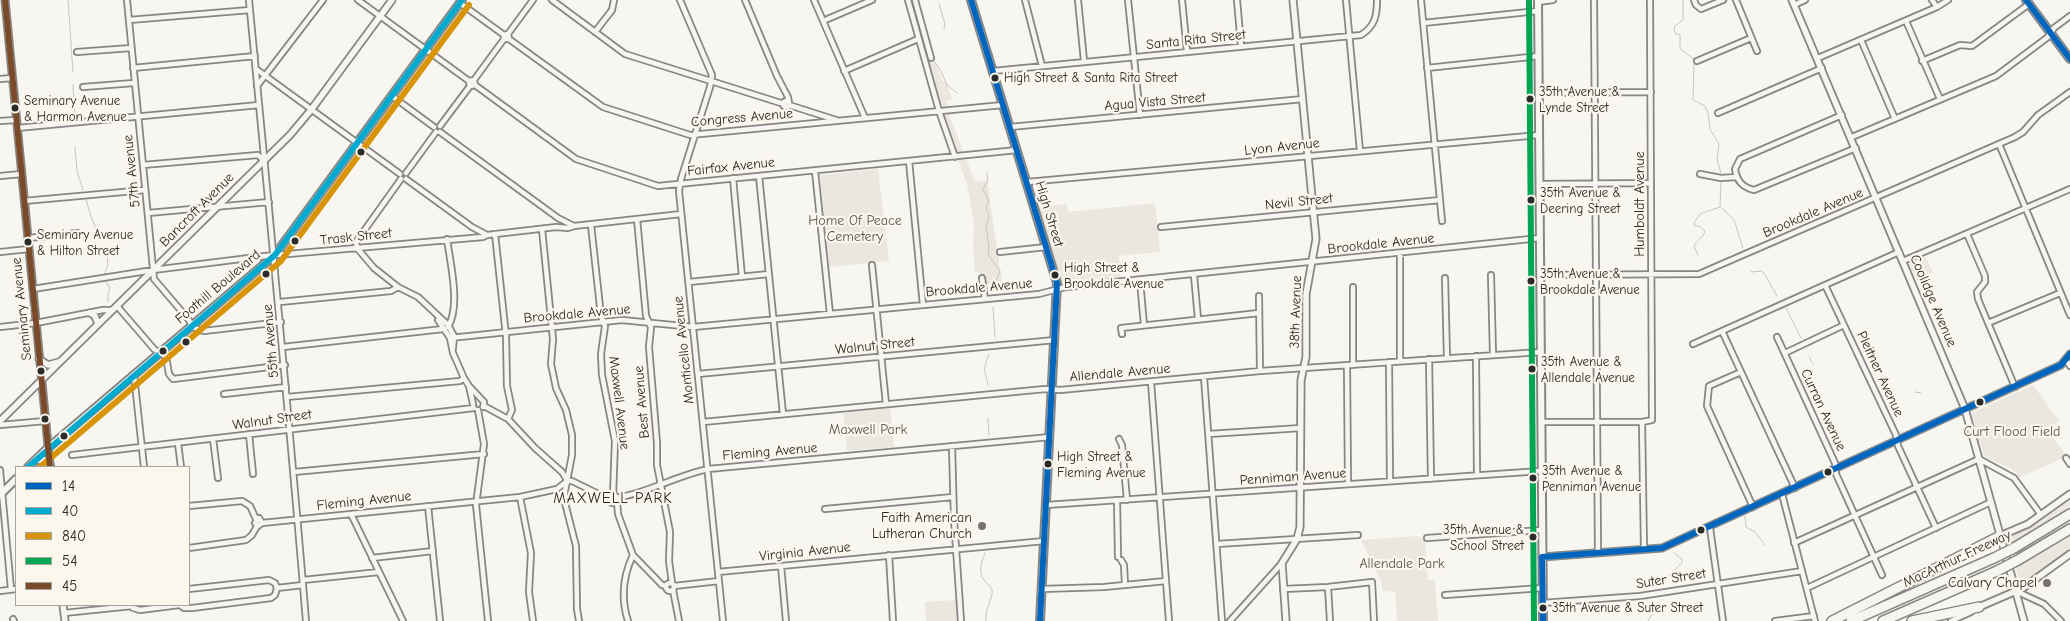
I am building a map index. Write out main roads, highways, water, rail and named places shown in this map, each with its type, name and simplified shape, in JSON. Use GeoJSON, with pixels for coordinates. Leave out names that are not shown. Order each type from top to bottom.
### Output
{"type":"FeatureCollection","features":[{"type":"Feature","properties":{"kind":"highway","name":"MacArthur Freeway"},"geometry":{"type":"LineString","coordinates":[[1851,621],[1994,558],[2070,514]]}},
{"type":"Feature","properties":{"kind":"highway","name":"MacArthur Freeway"},"geometry":{"type":"LineString","coordinates":[[1883,621],[1998,570],[2070,530]]}},
{"type":"Feature","properties":{"kind":"highway"},"geometry":{"type":"LineString","coordinates":[[1832,621],[2000,536]]}},
{"type":"Feature","properties":{"kind":"highway"},"geometry":{"type":"LineString","coordinates":[[1912,621],[1979,607]]}},
{"type":"Feature","properties":{"kind":"main road","name":"High Street"},"geometry":{"type":"LineString","coordinates":[[971,0],[1057,283],[1040,621]]}},
{"type":"Feature","properties":{"kind":"main road"},"geometry":{"type":"LineString","coordinates":[[1538,1],[1543,621]]}},
{"type":"Feature","properties":{"kind":"main road","name":"Foothill Boulevard"},"geometry":{"type":"LineString","coordinates":[[29,466],[275,255],[461,2]]}},
{"type":"Feature","properties":{"kind":"main road"},"geometry":{"type":"LineString","coordinates":[[2028,2],[2070,59]]}},
{"type":"Feature","properties":{"kind":"main road"},"geometry":{"type":"LineString","coordinates":[[36,460],[44,460],[50,466]]}},
{"type":"Feature","properties":{"kind":"main road"},"geometry":{"type":"LineString","coordinates":[[1,494],[15,480]]}},
{"type":"Feature","properties":{"kind":"waterway"},"geometry":{"type":"LineString","coordinates":[[68,0],[73,72]]}},
{"type":"Feature","properties":{"kind":"waterway"},"geometry":{"type":"LineString","coordinates":[[1683,0],[1683,20],[1674,27],[1675,33],[1680,35],[1680,49],[1693,58],[1693,100],[1705,106],[1708,113],[1710,129],[1719,144],[1717,160],[1721,173]]}},
{"type":"Feature","properties":{"kind":"waterway"},"geometry":{"type":"LineString","coordinates":[[939,4],[945,24],[944,29]]}},
{"type":"Feature","properties":{"kind":"waterway"},"geometry":{"type":"LineString","coordinates":[[935,62],[947,85],[957,93]]}},
{"type":"Feature","properties":{"kind":"waterway"},"geometry":{"type":"LineString","coordinates":[[73,85],[75,117]]}},
{"type":"Feature","properties":{"kind":"waterway"},"geometry":{"type":"LineString","coordinates":[[75,147],[77,171],[83,190]]}},
{"type":"Feature","properties":{"kind":"waterway"},"geometry":{"type":"LineString","coordinates":[[987,173],[988,181],[983,189],[989,201],[986,208],[989,216],[986,226],[988,251],[989,256],[1000,271],[995,284]]}},
{"type":"Feature","properties":{"kind":"waterway"},"geometry":{"type":"LineString","coordinates":[[1720,206],[1721,182]]}},
{"type":"Feature","properties":{"kind":"waterway"},"geometry":{"type":"LineString","coordinates":[[86,199],[101,240]]}},
{"type":"Feature","properties":{"kind":"waterway"},"geometry":{"type":"LineString","coordinates":[[1698,255],[1694,246],[1705,231],[1699,226],[1695,226],[1694,223],[1700,214],[1720,207]]}},
{"type":"Feature","properties":{"kind":"waterway"},"geometry":{"type":"LineString","coordinates":[[1721,207],[1734,220],[1743,248]]}},
{"type":"Feature","properties":{"kind":"waterway"},"geometry":{"type":"LineString","coordinates":[[102,252],[107,256],[108,265],[104,275]]}},
{"type":"Feature","properties":{"kind":"waterway"},"geometry":{"type":"LineString","coordinates":[[1750,270],[1752,272],[1761,271],[1764,273],[1777,296]]}},
{"type":"Feature","properties":{"kind":"waterway"},"geometry":{"type":"LineString","coordinates":[[106,282],[110,288],[108,302]]}},
{"type":"Feature","properties":{"kind":"waterway"},"geometry":{"type":"LineString","coordinates":[[993,307],[995,337]]}},
{"type":"Feature","properties":{"kind":"waterway"},"geometry":{"type":"LineString","coordinates":[[1786,308],[1801,338]]}},
{"type":"Feature","properties":{"kind":"waterway"},"geometry":{"type":"LineString","coordinates":[[988,385],[985,368],[989,354]]}},
{"type":"Feature","properties":{"kind":"waterway"},"geometry":{"type":"LineString","coordinates":[[1809,357],[1813,364]]}},
{"type":"Feature","properties":{"kind":"waterway"},"geometry":{"type":"LineString","coordinates":[[1915,392],[1921,393]]}},
{"type":"Feature","properties":{"kind":"waterway"},"geometry":{"type":"LineString","coordinates":[[988,418],[989,435]]}},
{"type":"Feature","properties":{"kind":"waterway"},"geometry":{"type":"LineString","coordinates":[[1745,516],[1746,527],[1755,532],[1765,545]]}},
{"type":"Feature","properties":{"kind":"waterway"},"geometry":{"type":"LineString","coordinates":[[985,553],[981,565],[981,574],[991,587],[992,592],[986,613],[986,621]]}},
{"type":"Feature","properties":{"kind":"waterway"},"geometry":{"type":"LineString","coordinates":[[1663,581],[1682,563],[1682,559],[1674,553]]}},
{"type":"Feature","properties":{"kind":"waterway"},"geometry":{"type":"LineString","coordinates":[[1648,621],[1654,611],[1651,603]]}},
{"type":"Feature","properties":{"kind":"place","name":"High Street & Santa Rita Street"},"geometry":{"type":"Point","coordinates":[995,78]}},
{"type":"Feature","properties":{"kind":"place","name":"35th Avenue & Lynde Street"},"geometry":{"type":"Point","coordinates":[1530,99]}},
{"type":"Feature","properties":{"kind":"place","name":"Seminary Avenue & Harmon Avenue"},"geometry":{"type":"Point","coordinates":[15,108]}},
{"type":"Feature","properties":{"kind":"place","name":"35th Avenue & Deering Street"},"geometry":{"type":"Point","coordinates":[1531,200]}},
{"type":"Feature","properties":{"kind":"place","name":"Seminary Avenue & Hilton Street"},"geometry":{"type":"Point","coordinates":[28,242]}},
{"type":"Feature","properties":{"kind":"place","name":"High Street & Brookdale Avenue"},"geometry":{"type":"Point","coordinates":[1055,275]}},
{"type":"Feature","properties":{"kind":"place","name":"35th Avenue & Brookdale Avenue"},"geometry":{"type":"Point","coordinates":[1531,281]}},
{"type":"Feature","properties":{"kind":"place","name":"35th Avenue & Allendale Avenue"},"geometry":{"type":"Point","coordinates":[1532,369]}},
{"type":"Feature","properties":{"kind":"place","name":"High Street & Fleming Avenue"},"geometry":{"type":"Point","coordinates":[1048,464]}},
{"type":"Feature","properties":{"kind":"place","name":"35th Avenue & Penniman Avenue"},"geometry":{"type":"Point","coordinates":[1533,478]}},
{"type":"Feature","properties":{"kind":"place","name":"Faith American Lutheran Church"},"geometry":{"type":"Point","coordinates":[982,526]}},
{"type":"Feature","properties":{"kind":"place","name":"35th Avenue & School Street"},"geometry":{"type":"Point","coordinates":[1533,537]}},
{"type":"Feature","properties":{"kind":"place","name":"Calvary Chapel"},"geometry":{"type":"Point","coordinates":[2047,583]}},
{"type":"Feature","properties":{"kind":"place","name":"35th Avenue & Suter Street"},"geometry":{"type":"Point","coordinates":[1543,608]}},
{"type":"Feature","properties":{"kind":"district","name":"MAXWELL PARK"},"geometry":{"type":"Point","coordinates":[613,499]}},
{"type":"Feature","properties":{"kind":"park label","name":"Home Of Peace Cemetery"},"geometry":{"type":"Point","coordinates":[855,230]}},
{"type":"Feature","properties":{"kind":"park label","name":"Maxwell Park"},"geometry":{"type":"Point","coordinates":[868,430]}},
{"type":"Feature","properties":{"kind":"park label","name":"Curt Flood Field"},"geometry":{"type":"Point","coordinates":[2012,432]}},
{"type":"Feature","properties":{"kind":"park label","name":"Allendale Park"},"geometry":{"type":"Point","coordinates":[1402,564]}}]}
